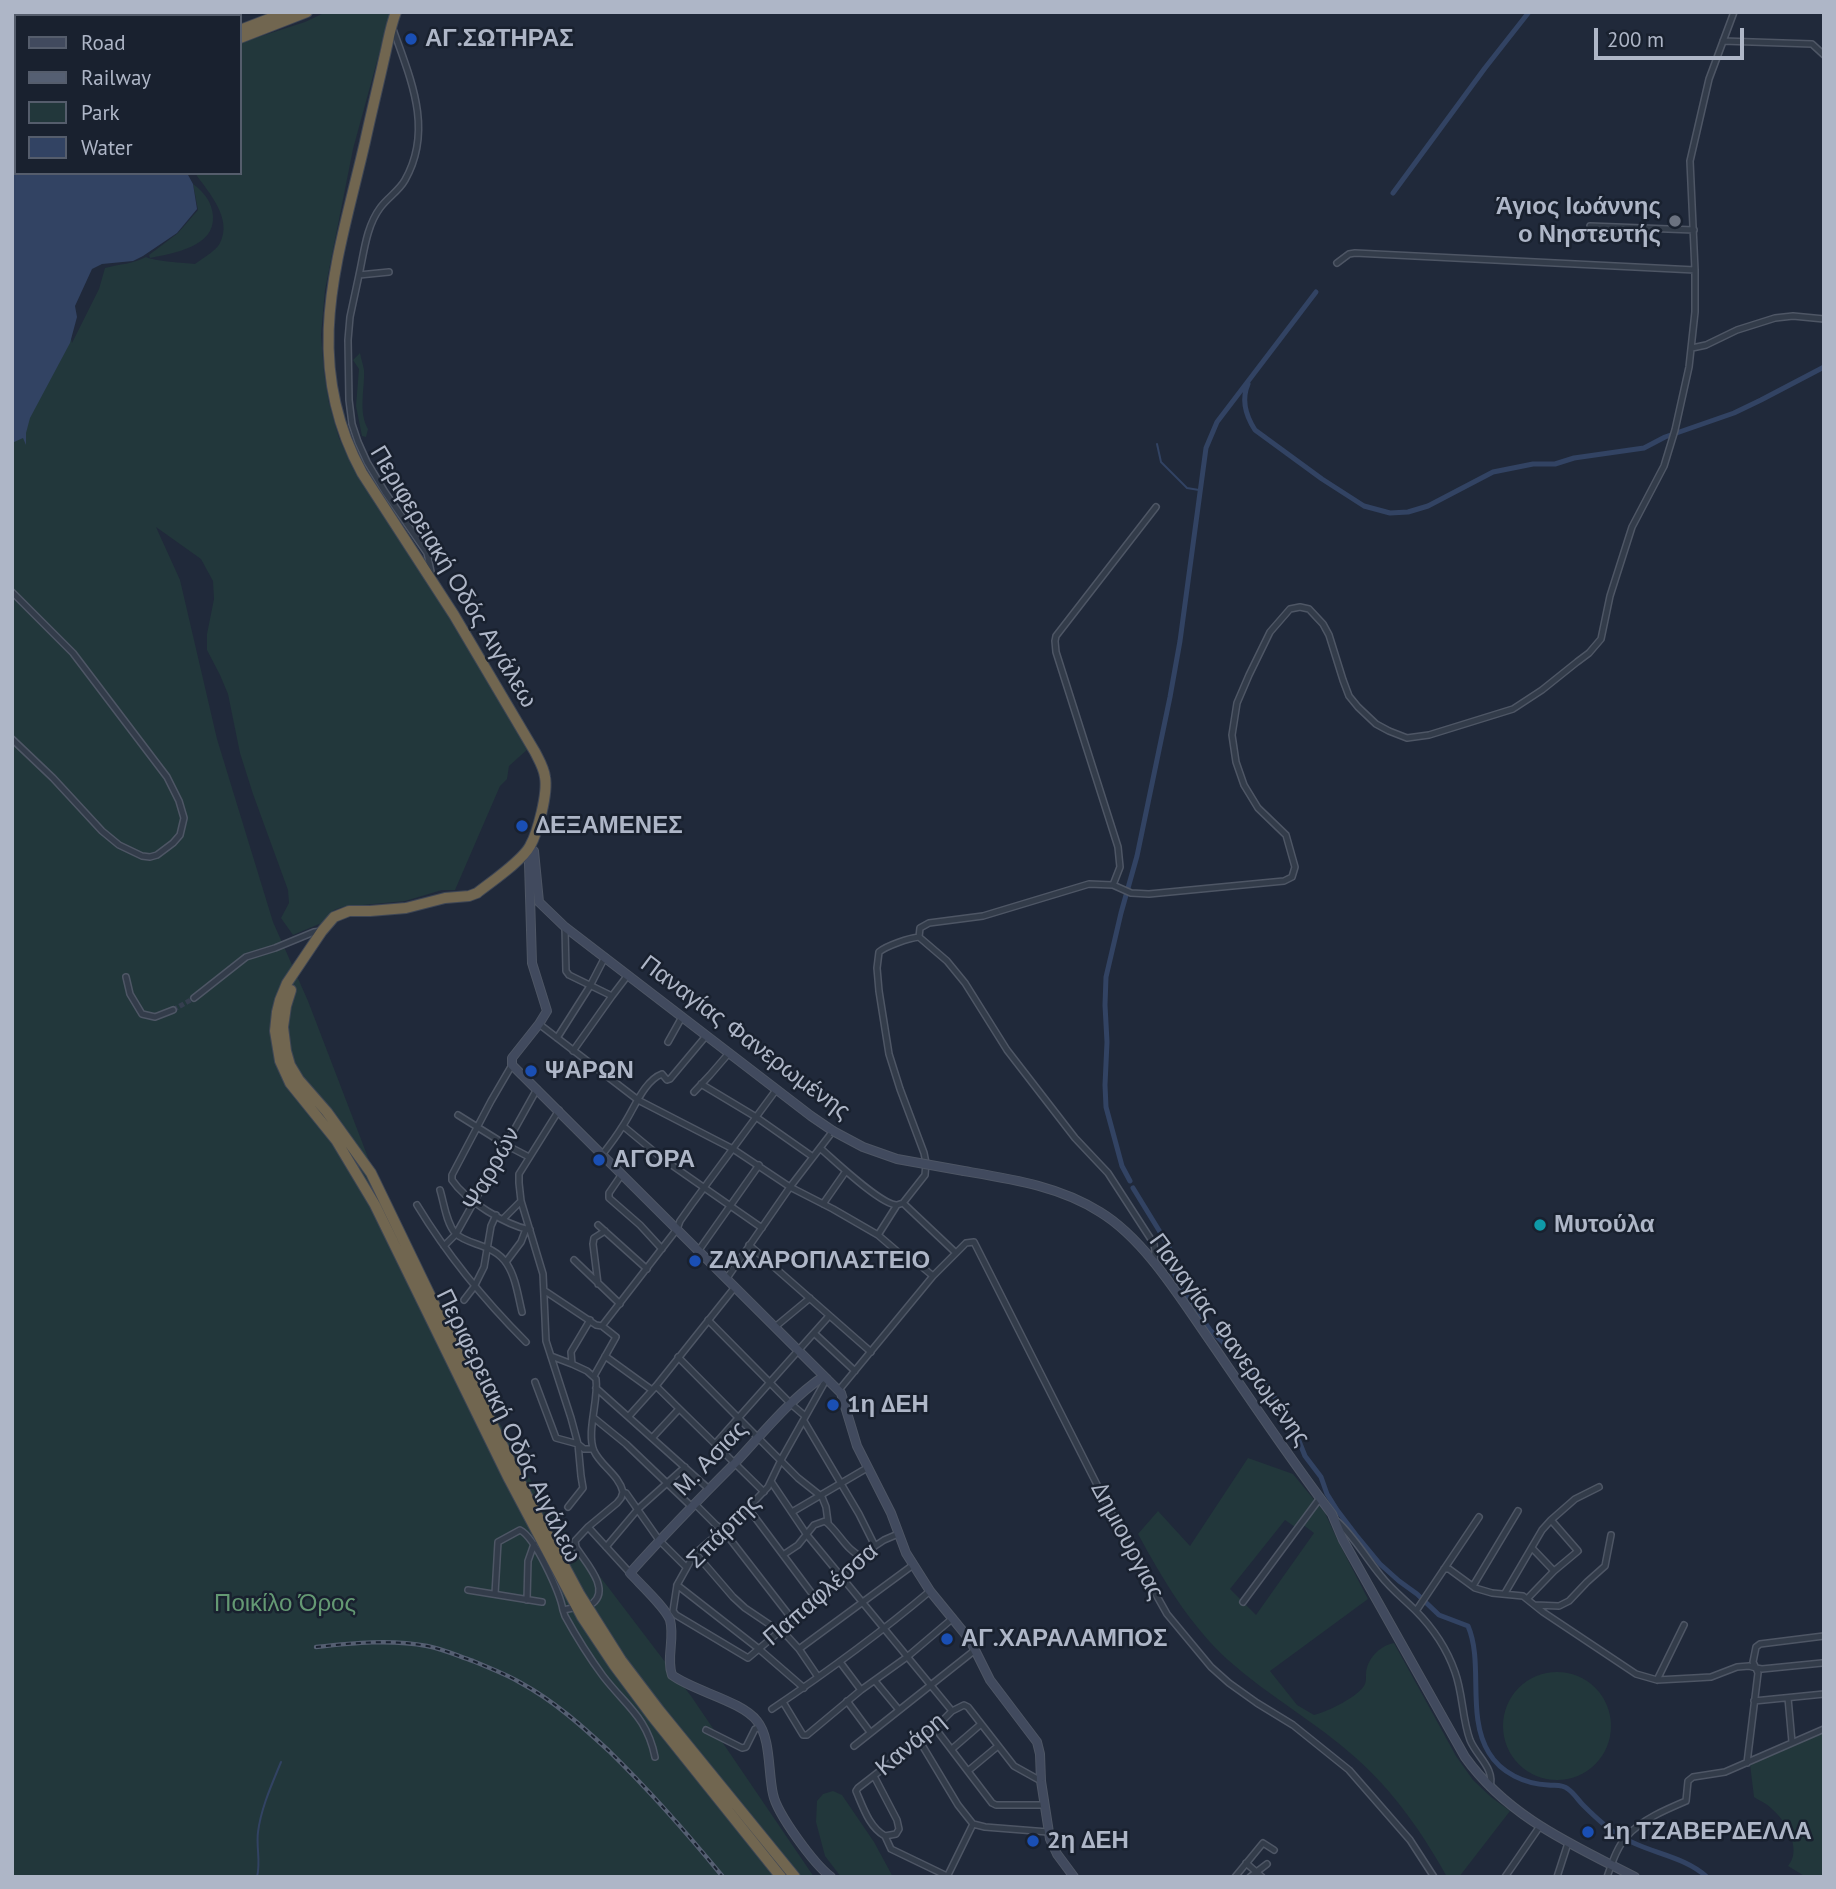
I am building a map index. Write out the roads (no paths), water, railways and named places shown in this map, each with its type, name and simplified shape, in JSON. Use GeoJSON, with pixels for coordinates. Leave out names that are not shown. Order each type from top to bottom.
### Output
{"type":"FeatureCollection","features":[{"type":"Feature","properties":{"kind":"highway"},"geometry":{"type":"LineString","coordinates":[[242,29],[287,12]]}},
{"type":"Feature","properties":{"kind":"highway"},"geometry":{"type":"LineString","coordinates":[[242,37],[307,12]]}},
{"type":"Feature","properties":{"kind":"highway","name":"Περιφερειακή Οδός Αιγάλεω"},"geometry":{"type":"LineString","coordinates":[[396,12],[330,306],[328,356],[336,409],[353,458],[479,657],[543,767],[546,781],[530,847],[477,893],[406,908],[349,911],[334,917],[287,983],[276,1012],[277,1046],[286,1075],[297,1093],[336,1140],[376,1205],[514,1489],[582,1617],[652,1716],[781,1877]]}},
{"type":"Feature","properties":{"kind":"highway","name":"Περιφερειακή Οδός Αιγάλεω"},"geometry":{"type":"LineString","coordinates":[[300,966],[288,997],[283,1027],[286,1051],[295,1073],[371,1173],[522,1486],[590,1612],[621,1660],[665,1718],[795,1877]]}},
{"type":"Feature","properties":{"kind":"street"},"geometry":{"type":"LineString","coordinates":[[919,937],[920,928],[929,923],[983,916],[1090,884],[1113,885],[1128,892],[1149,894],[1284,881],[1292,877],[1295,867],[1286,835],[1258,808],[1244,785],[1236,762],[1232,735],[1235,713],[1248,675],[1270,632],[1290,609],[1300,607],[1315,613],[1329,635],[1349,696],[1365,715],[1389,732],[1407,738],[1418,738],[1513,709],[1589,653],[1601,639],[1610,596],[1632,527],[1664,466],[1674,434],[1692,348],[1695,312],[1691,153],[1709,79],[1734,12]]}},
{"type":"Feature","properties":{"kind":"street"},"geometry":{"type":"LineString","coordinates":[[392,25],[415,90],[417,143],[407,177],[382,205],[369,231],[350,317],[348,371],[352,424],[358,442],[385,492],[428,553],[433,583]]}},
{"type":"Feature","properties":{"kind":"street"},"geometry":{"type":"LineString","coordinates":[[1723,41],[1802,42],[1815,45],[1824,55]]}},
{"type":"Feature","properties":{"kind":"street"},"geometry":{"type":"LineString","coordinates":[[1590,226],[1694,230]]}},
{"type":"Feature","properties":{"kind":"street"},"geometry":{"type":"LineString","coordinates":[[1337,263],[1355,253],[1695,270]]}},
{"type":"Feature","properties":{"kind":"street"},"geometry":{"type":"LineString","coordinates":[[359,275],[388,272]]}},
{"type":"Feature","properties":{"kind":"street"},"geometry":{"type":"LineString","coordinates":[[1692,348],[1775,318],[1805,316],[1824,319]]}},
{"type":"Feature","properties":{"kind":"street"},"geometry":{"type":"LineString","coordinates":[[1113,885],[1119,867],[1118,847],[1078,726],[1055,641],[1066,621],[1156,507]]}},
{"type":"Feature","properties":{"kind":"street"},"geometry":{"type":"LineString","coordinates":[[12,592],[73,653],[167,777],[184,818],[180,835],[165,849],[150,857],[119,845],[12,739]]}},
{"type":"Feature","properties":{"kind":"street","name":"Παναγίας Φανερωμένης"},"geometry":{"type":"LineString","coordinates":[[534,838],[540,902],[565,927],[833,1131],[863,1147],[897,1158],[1048,1188],[1088,1205],[1112,1220],[1154,1263],[1333,1517],[1343,1541],[1477,1774],[1519,1813],[1568,1843],[1635,1877]]}},
{"type":"Feature","properties":{"kind":"street"},"geometry":{"type":"LineString","coordinates":[[528,1229],[503,1219],[474,1202],[455,1184],[452,1175],[512,1065],[512,1058],[547,1011],[532,963],[529,863],[534,854]]}},
{"type":"Feature","properties":{"kind":"street"},"geometry":{"type":"LineString","coordinates":[[565,927],[566,971],[572,978],[612,996]]}},
{"type":"Feature","properties":{"kind":"street"},"geometry":{"type":"LineString","coordinates":[[194,998],[246,957],[322,931]]}},
{"type":"Feature","properties":{"kind":"street"},"geometry":{"type":"LineString","coordinates":[[878,1235],[925,1175],[926,1163],[892,1067],[879,991],[878,952],[886,946],[919,937],[947,961],[965,982],[1007,1050],[1069,1130],[1108,1173],[1154,1244],[1154,1263]]}},
{"type":"Feature","properties":{"kind":"street"},"geometry":{"type":"LineString","coordinates":[[557,1038],[605,957]]}},
{"type":"Feature","properties":{"kind":"street"},"geometry":{"type":"LineString","coordinates":[[573,1051],[628,975]]}},
{"type":"Feature","properties":{"kind":"street"},"geometry":{"type":"LineString","coordinates":[[126,977],[130,994],[142,1014],[155,1017],[173,1010]]}},
{"type":"Feature","properties":{"kind":"street"},"geometry":{"type":"LineString","coordinates":[[668,1042],[682,1017]]}},
{"type":"Feature","properties":{"kind":"street"},"geometry":{"type":"LineString","coordinates":[[539,1024],[638,1100],[733,1149],[790,1187],[878,1235],[933,1276]]}},
{"type":"Feature","properties":{"kind":"street"},"geometry":{"type":"LineString","coordinates":[[602,1155],[655,1077],[662,1074],[667,1080],[670,1079],[706,1036]]}},
{"type":"Feature","properties":{"kind":"street"},"geometry":{"type":"LineString","coordinates":[[694,1092],[729,1053]]}},
{"type":"Feature","properties":{"kind":"street"},"geometry":{"type":"LineString","coordinates":[[512,1065],[839,1390],[857,1446],[891,1513],[913,1565],[930,1591],[967,1635],[990,1680],[1037,1742],[1048,1832],[1057,1854],[1074,1877]]}},
{"type":"Feature","properties":{"kind":"street"},"geometry":{"type":"LineString","coordinates":[[701,1084],[756,1117],[813,1157]]}},
{"type":"Feature","properties":{"kind":"street","name":"Ψαρρών"},"geometry":{"type":"LineString","coordinates":[[444,1246],[456,1234],[537,1089]]}},
{"type":"Feature","properties":{"kind":"street"},"geometry":{"type":"LineString","coordinates":[[602,1326],[662,1249],[776,1090]]}},
{"type":"Feature","properties":{"kind":"street"},"geometry":{"type":"LineString","coordinates":[[559,1110],[519,1174],[519,1183],[528,1229],[542,1268],[545,1335],[578,1444],[583,1488],[568,1507]]}},
{"type":"Feature","properties":{"kind":"street"},"geometry":{"type":"LineString","coordinates":[[458,1115],[529,1157]]}},
{"type":"Feature","properties":{"kind":"street"},"geometry":{"type":"LineString","coordinates":[[623,1126],[663,1158],[762,1228]]}},
{"type":"Feature","properties":{"kind":"street"},"geometry":{"type":"LineString","coordinates":[[727,1278],[790,1187],[833,1131]]}},
{"type":"Feature","properties":{"kind":"street"},"geometry":{"type":"LineString","coordinates":[[820,1148],[889,1204],[900,1204],[956,1253],[933,1276],[839,1390]]}},
{"type":"Feature","properties":{"kind":"street"},"geometry":{"type":"LineString","coordinates":[[699,1251],[759,1165]]}},
{"type":"Feature","properties":{"kind":"street"},"geometry":{"type":"LineString","coordinates":[[823,1204],[846,1171]]}},
{"type":"Feature","properties":{"kind":"street"},"geometry":{"type":"LineString","coordinates":[[622,1174],[609,1193],[609,1198],[662,1249]]}},
{"type":"Feature","properties":{"kind":"street"},"geometry":{"type":"LineString","coordinates":[[440,1191],[450,1224],[456,1234],[487,1248],[506,1262],[514,1280],[522,1312]]}},
{"type":"Feature","properties":{"kind":"street"},"geometry":{"type":"LineString","coordinates":[[503,1219],[522,1201]]}},
{"type":"Feature","properties":{"kind":"street"},"geometry":{"type":"LineString","coordinates":[[417,1205],[474,1287],[526,1342]]}},
{"type":"Feature","properties":{"kind":"street"},"geometry":{"type":"LineString","coordinates":[[464,1300],[484,1268],[496,1215]]}},
{"type":"Feature","properties":{"kind":"street"},"geometry":{"type":"LineString","coordinates":[[598,1226],[647,1269]]}},
{"type":"Feature","properties":{"kind":"street"},"geometry":{"type":"LineString","coordinates":[[506,1262],[528,1229]]}},
{"type":"Feature","properties":{"kind":"street"},"geometry":{"type":"LineString","coordinates":[[598,1284],[593,1244],[598,1235],[605,1231]]}},
{"type":"Feature","properties":{"kind":"street","name":"Δημιουργιας"},"geometry":{"type":"LineString","coordinates":[[956,1253],[968,1242],[974,1242],[1122,1534],[1167,1614],[1211,1667],[1229,1684],[1293,1725],[1349,1770],[1410,1840],[1434,1877]]}},
{"type":"Feature","properties":{"kind":"street"},"geometry":{"type":"LineString","coordinates":[[749,1245],[871,1352]]}},
{"type":"Feature","properties":{"kind":"street"},"geometry":{"type":"LineString","coordinates":[[573,1260],[621,1304]]}},
{"type":"Feature","properties":{"kind":"street"},"geometry":{"type":"LineString","coordinates":[[629,1416],[735,1287]]}},
{"type":"Feature","properties":{"kind":"street"},"geometry":{"type":"LineString","coordinates":[[545,1291],[616,1337],[594,1376]]}},
{"type":"Feature","properties":{"kind":"street"},"geometry":{"type":"LineString","coordinates":[[775,1327],[810,1298]]}},
{"type":"Feature","properties":{"kind":"street"},"geometry":{"type":"LineString","coordinates":[[716,1443],[829,1317]]}},
{"type":"Feature","properties":{"kind":"street"},"geometry":{"type":"LineString","coordinates":[[572,1364],[571,1352],[590,1320]]}},
{"type":"Feature","properties":{"kind":"street"},"geometry":{"type":"LineString","coordinates":[[708,1320],[804,1418],[875,1546]]}},
{"type":"Feature","properties":{"kind":"street"},"geometry":{"type":"LineString","coordinates":[[814,1333],[855,1371]]}},
{"type":"Feature","properties":{"kind":"street"},"geometry":{"type":"LineString","coordinates":[[551,1356],[572,1364],[596,1379],[593,1449],[619,1481],[623,1492],[659,1540],[687,1567]]}},
{"type":"Feature","properties":{"kind":"street"},"geometry":{"type":"LineString","coordinates":[[605,1356],[654,1388],[679,1409],[764,1492]]}},
{"type":"Feature","properties":{"kind":"street"},"geometry":{"type":"LineString","coordinates":[[678,1357],[824,1501],[828,1521],[853,1553],[864,1558]]}},
{"type":"Feature","properties":{"kind":"street","name":"Μ. Ασιας"},"geometry":{"type":"LineString","coordinates":[[630,1573],[791,1404],[825,1377]]}},
{"type":"Feature","properties":{"kind":"street","name":"Σπάρτης"},"geometry":{"type":"LineString","coordinates":[[746,1657],[676,1615],[672,1608],[677,1585],[696,1554],[772,1483],[781,1460],[825,1377]]}},
{"type":"Feature","properties":{"kind":"street"},"geometry":{"type":"LineString","coordinates":[[535,1382],[556,1438],[578,1444],[584,1449],[593,1449]]}},
{"type":"Feature","properties":{"kind":"street"},"geometry":{"type":"LineString","coordinates":[[596,1388],[709,1489]]}},
{"type":"Feature","properties":{"kind":"street"},"geometry":{"type":"LineString","coordinates":[[653,1437],[679,1409]]}},
{"type":"Feature","properties":{"kind":"street"},"geometry":{"type":"LineString","coordinates":[[593,1418],[723,1530],[792,1619]]}},
{"type":"Feature","properties":{"kind":"street"},"geometry":{"type":"LineString","coordinates":[[606,1547],[638,1509],[685,1467]]}},
{"type":"Feature","properties":{"kind":"street"},"geometry":{"type":"LineString","coordinates":[[792,1512],[867,1468]]}},
{"type":"Feature","properties":{"kind":"street"},"geometry":{"type":"LineString","coordinates":[[772,1483],[807,1535],[952,1711]]}},
{"type":"Feature","properties":{"kind":"street"},"geometry":{"type":"LineString","coordinates":[[1505,1593],[1542,1530],[1575,1499],[1599,1487]]}},
{"type":"Feature","properties":{"kind":"street"},"geometry":{"type":"LineString","coordinates":[[593,1603],[600,1594],[599,1586],[575,1545],[577,1538],[617,1503],[623,1492]]}},
{"type":"Feature","properties":{"kind":"street"},"geometry":{"type":"LineString","coordinates":[[1243,1602],[1320,1498]]}},
{"type":"Feature","properties":{"kind":"street"},"geometry":{"type":"LineString","coordinates":[[748,1508],[816,1599]]}},
{"type":"Feature","properties":{"kind":"street"},"geometry":{"type":"LineString","coordinates":[[1473,1586],[1518,1511]]}},
{"type":"Feature","properties":{"kind":"street"},"geometry":{"type":"LineString","coordinates":[[1333,1517],[1359,1545],[1381,1577],[1416,1611],[1437,1637],[1455,1671],[1467,1731],[1472,1744],[1489,1769],[1492,1779],[1490,1787]]}},
{"type":"Feature","properties":{"kind":"street"},"geometry":{"type":"LineString","coordinates":[[1416,1611],[1479,1517]]}},
{"type":"Feature","properties":{"kind":"street"},"geometry":{"type":"LineString","coordinates":[[1527,1599],[1578,1551],[1551,1520]]}},
{"type":"Feature","properties":{"kind":"street"},"geometry":{"type":"LineString","coordinates":[[783,1555],[799,1545],[814,1525],[828,1521]]}},
{"type":"Feature","properties":{"kind":"street"},"geometry":{"type":"LineString","coordinates":[[587,1527],[669,1617],[672,1675],[749,1713],[761,1727],[775,1802],[821,1869],[831,1877]]}},
{"type":"Feature","properties":{"kind":"street"},"geometry":{"type":"LineString","coordinates":[[495,1594],[498,1542],[520,1530],[527,1534],[534,1544],[561,1598],[567,1621],[603,1676],[645,1725],[655,1757]]}},
{"type":"Feature","properties":{"kind":"street","name":"Παπαφλέσσα"},"geometry":{"type":"LineString","coordinates":[[746,1657],[751,1657],[792,1619],[843,1578],[875,1546],[898,1534]]}},
{"type":"Feature","properties":{"kind":"street"},"geometry":{"type":"LineString","coordinates":[[1535,1605],[1564,1605],[1601,1571],[1605,1566],[1611,1535]]}},
{"type":"Feature","properties":{"kind":"street"},"geometry":{"type":"LineString","coordinates":[[527,1600],[528,1561],[534,1544]]}},
{"type":"Feature","properties":{"kind":"street"},"geometry":{"type":"LineString","coordinates":[[1532,1548],[1554,1571]]}},
{"type":"Feature","properties":{"kind":"street"},"geometry":{"type":"LineString","coordinates":[[696,1554],[733,1597],[745,1608],[780,1630],[799,1649],[818,1677]]}},
{"type":"Feature","properties":{"kind":"street"},"geometry":{"type":"LineString","coordinates":[[799,1649],[913,1565]]}},
{"type":"Feature","properties":{"kind":"street"},"geometry":{"type":"LineString","coordinates":[[1444,1569],[1449,1569],[1473,1586],[1492,1593],[1523,1596],[1548,1616],[1636,1674],[1657,1680],[1711,1677],[1737,1667],[1762,1669],[1822,1663]]}},
{"type":"Feature","properties":{"kind":"street"},"geometry":{"type":"LineString","coordinates":[[677,1585],[804,1688]]}},
{"type":"Feature","properties":{"kind":"street"},"geometry":{"type":"LineString","coordinates":[[468,1590],[542,1602]]}},
{"type":"Feature","properties":{"kind":"street"},"geometry":{"type":"LineString","coordinates":[[772,1709],[885,1629],[930,1591]]}},
{"type":"Feature","properties":{"kind":"street"},"geometry":{"type":"LineString","coordinates":[[1548,1616],[1551,1606]]}},
{"type":"Feature","properties":{"kind":"street"},"geometry":{"type":"LineString","coordinates":[[563,1610],[573,1608]]}},
{"type":"Feature","properties":{"kind":"street"},"geometry":{"type":"LineString","coordinates":[[783,1702],[805,1736],[953,1618]]}},
{"type":"Feature","properties":{"kind":"street"},"geometry":{"type":"LineString","coordinates":[[1657,1680],[1684,1625]]}},
{"type":"Feature","properties":{"kind":"street"},"geometry":{"type":"LineString","coordinates":[[1747,1763],[1758,1674],[1754,1662],[1756,1647],[1760,1644],[1824,1636]]}},
{"type":"Feature","properties":{"kind":"street"},"geometry":{"type":"LineString","coordinates":[[854,1746],[975,1650]]}},
{"type":"Feature","properties":{"kind":"street"},"geometry":{"type":"LineString","coordinates":[[840,1662],[861,1690]]}},
{"type":"Feature","properties":{"kind":"street"},"geometry":{"type":"LineString","coordinates":[[875,1681],[899,1710]]}},
{"type":"Feature","properties":{"kind":"street"},"geometry":{"type":"LineString","coordinates":[[1754,1701],[1824,1694]]}},
{"type":"Feature","properties":{"kind":"street"},"geometry":{"type":"LineString","coordinates":[[1788,1698],[1792,1742]]}},
{"type":"Feature","properties":{"kind":"street"},"geometry":{"type":"LineString","coordinates":[[847,1701],[870,1732]]}},
{"type":"Feature","properties":{"kind":"street","name":"Κανάρη"},"geometry":{"type":"LineString","coordinates":[[884,1836],[872,1825],[856,1791],[935,1728],[952,1711],[964,1705],[981,1724]]}},
{"type":"Feature","properties":{"kind":"street"},"geometry":{"type":"LineString","coordinates":[[952,1749],[981,1724],[1014,1766],[1041,1781]]}},
{"type":"Feature","properties":{"kind":"street"},"geometry":{"type":"LineString","coordinates":[[706,1730],[744,1748],[755,1729],[761,1727]]}},
{"type":"Feature","properties":{"kind":"street"},"geometry":{"type":"LineString","coordinates":[[935,1728],[992,1803],[1044,1805]]}},
{"type":"Feature","properties":{"kind":"street"},"geometry":{"type":"LineString","coordinates":[[1607,1877],[1611,1864],[1627,1836],[1641,1825],[1686,1801],[1688,1781],[1693,1777],[1725,1772],[1824,1730]]}},
{"type":"Feature","properties":{"kind":"street"},"geometry":{"type":"LineString","coordinates":[[919,1740],[948,1791],[973,1824],[1048,1832]]}},
{"type":"Feature","properties":{"kind":"street"},"geometry":{"type":"LineString","coordinates":[[968,1771],[998,1746]]}},
{"type":"Feature","properties":{"kind":"street"},"geometry":{"type":"LineString","coordinates":[[874,1776],[899,1829],[896,1834],[884,1836],[891,1849],[947,1877],[973,1824]]}},
{"type":"Feature","properties":{"kind":"street"},"geometry":{"type":"LineString","coordinates":[[1505,1877],[1540,1826]]}},
{"type":"Feature","properties":{"kind":"street"},"geometry":{"type":"LineString","coordinates":[[1235,1877],[1263,1843],[1274,1850]]}},
{"type":"Feature","properties":{"kind":"street"},"geometry":{"type":"LineString","coordinates":[[1557,1877],[1568,1843]]}},
{"type":"Feature","properties":{"kind":"street"},"geometry":{"type":"LineString","coordinates":[[1246,1863],[1260,1874]]}},
{"type":"Feature","properties":{"kind":"street"},"geometry":{"type":"LineString","coordinates":[[1250,1877],[1260,1874],[1267,1864]]}},
{"type":"Feature","properties":{"kind":"water"},"geometry":{"type":"Polygon","coordinates":[[[12,12],[245,12],[14,14],[12,103],[12,12]]]}},
{"type":"Feature","properties":{"kind":"water"},"geometry":{"type":"Polygon","coordinates":[[[12,143],[14,175],[188,175],[193,184],[197,209],[177,233],[143,256],[133,261],[102,264],[92,269],[75,306],[77,317],[70,343],[30,418],[26,445],[23,438],[12,443],[12,143]]]}},
{"type":"Feature","properties":{"kind":"waterway"},"geometry":{"type":"LineString","coordinates":[[1393,193],[1529,12]]}},
{"type":"Feature","properties":{"kind":"waterway"},"geometry":{"type":"LineString","coordinates":[[1130,1181],[1122,1166],[1106,1107],[1106,977],[1137,856],[1170,697],[1206,448],[1217,422],[1316,292]]}},
{"type":"Feature","properties":{"kind":"waterway"},"geometry":{"type":"LineString","coordinates":[[1248,384],[1246,408],[1255,430],[1364,506],[1390,513],[1408,512],[1428,506],[1493,472],[1644,448],[1665,437],[1734,413],[1824,367]]}},
{"type":"Feature","properties":{"kind":"waterway"},"geometry":{"type":"LineString","coordinates":[[1157,444],[1161,462],[1187,488],[1199,490]]}},
{"type":"Feature","properties":{"kind":"waterway"},"geometry":{"type":"LineString","coordinates":[[1133,1188],[1168,1245],[1178,1282],[1210,1330],[1251,1369],[1273,1395],[1293,1426],[1305,1456],[1321,1477],[1327,1494],[1356,1535],[1380,1564],[1439,1615],[1468,1626],[1475,1656],[1478,1723],[1482,1738],[1494,1760],[1507,1772],[1522,1780],[1566,1787],[1615,1833],[1687,1864],[1707,1877]]}},
{"type":"Feature","properties":{"kind":"waterway"},"geometry":{"type":"LineString","coordinates":[[257,1877],[259,1823],[281,1762]]}},
{"type":"Feature","properties":{"kind":"tunnel"},"geometry":{"type":"LineString","coordinates":[[173,1010],[194,998]]}},
{"type":"Feature","properties":{"kind":"railway"},"geometry":{"type":"LineString","coordinates":[[316,1647],[386,1642],[427,1646],[473,1661],[533,1690],[578,1723],[609,1751],[668,1812],[723,1877]]}},
{"type":"Feature","properties":{"kind":"place","name":"ΑΓ.ΣΩΤΗΡΑΣ"},"geometry":{"type":"Point","coordinates":[411,39]}},
{"type":"Feature","properties":{"kind":"place","name":"Άγιος Ιωάννης ο Νηστευτής"},"geometry":{"type":"Point","coordinates":[1675,221]}},
{"type":"Feature","properties":{"kind":"place","name":"ΔΕΞΑΜΕΝΕΣ"},"geometry":{"type":"Point","coordinates":[522,826]}},
{"type":"Feature","properties":{"kind":"place","name":"ΨΑΡΩΝ"},"geometry":{"type":"Point","coordinates":[531,1071]}},
{"type":"Feature","properties":{"kind":"place","name":"ΑΓΟΡΑ"},"geometry":{"type":"Point","coordinates":[599,1160]}},
{"type":"Feature","properties":{"kind":"place","name":"Μυτούλα"},"geometry":{"type":"Point","coordinates":[1540,1225]}},
{"type":"Feature","properties":{"kind":"place","name":"ΖΑΧΑΡΟΠΛΑΣΤΕΙΟ"},"geometry":{"type":"Point","coordinates":[695,1261]}},
{"type":"Feature","properties":{"kind":"place","name":"1η ΔΕΗ"},"geometry":{"type":"Point","coordinates":[833,1405]}},
{"type":"Feature","properties":{"kind":"place","name":"ΑΓ.ΧΑΡΑΛΑΜΠΟΣ"},"geometry":{"type":"Point","coordinates":[947,1639]}},
{"type":"Feature","properties":{"kind":"place","name":"1η ΤΖΑΒΕΡΔΕΛΛΑ"},"geometry":{"type":"Point","coordinates":[1588,1832]}},
{"type":"Feature","properties":{"kind":"place","name":"2η ΔΕΗ"},"geometry":{"type":"Point","coordinates":[1033,1841]}},
{"type":"Feature","properties":{"kind":"park label","name":"Ποικίλο Όρος"},"geometry":{"type":"Point","coordinates":[285,1604]}}]}
